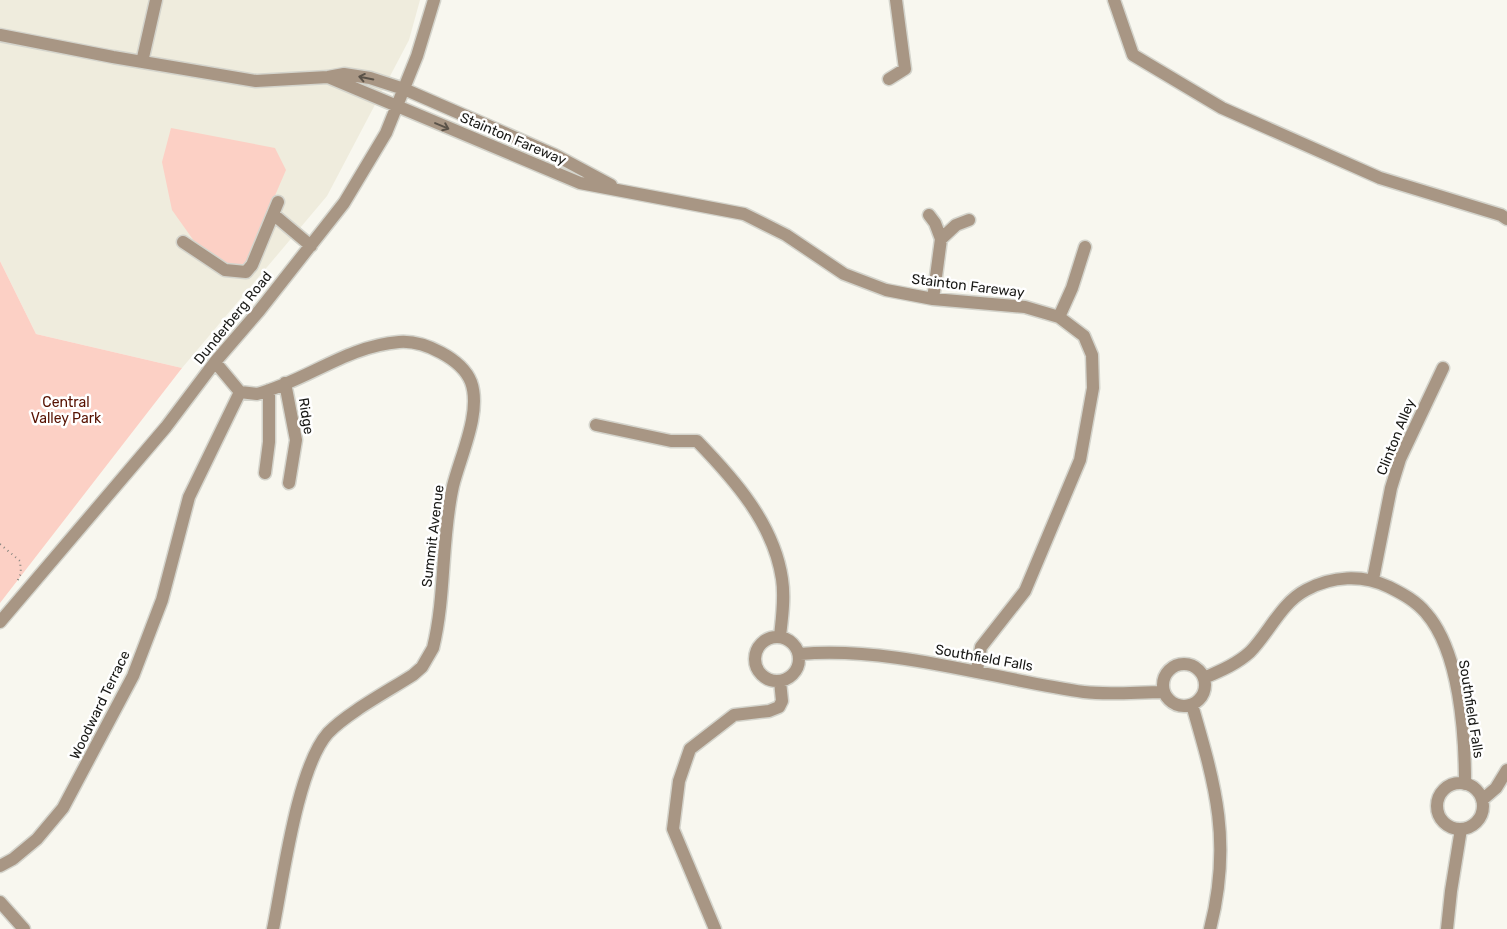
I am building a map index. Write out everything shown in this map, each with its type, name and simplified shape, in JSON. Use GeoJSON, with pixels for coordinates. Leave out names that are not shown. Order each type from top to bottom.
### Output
{"type":"FeatureCollection","features":[{"type":"Feature","properties":{"kind":"street"},"geometry":{"type":"LineString","coordinates":[[142,62],[156,0]]}},
{"type":"Feature","properties":{"kind":"street","name":"Dunderberg Road"},"geometry":{"type":"LineString","coordinates":[[0,622],[166,427],[215,362],[344,203],[374,156],[398,105],[417,56],[434,0]]}},
{"type":"Feature","properties":{"kind":"street"},"geometry":{"type":"LineString","coordinates":[[889,79],[905,69],[896,0]]}},
{"type":"Feature","properties":{"kind":"street"},"geometry":{"type":"LineString","coordinates":[[1114,0],[1133,55],[1222,108],[1380,178],[1501,215],[1507,219]]}},
{"type":"Feature","properties":{"kind":"street","name":"Stainton Fareway"},"geometry":{"type":"LineString","coordinates":[[0,35],[256,81],[328,77],[344,74],[370,78],[404,89],[486,124],[557,156],[619,190]]}},
{"type":"Feature","properties":{"kind":"street","name":"Stainton Fareway"},"geometry":{"type":"LineString","coordinates":[[328,77],[580,183],[744,214],[786,235],[844,274],[886,290],[933,299],[1025,307],[1059,317],[1084,336],[1092,355],[1093,388],[1080,460],[1026,591],[981,647],[977,670]]}},
{"type":"Feature","properties":{"kind":"street"},"geometry":{"type":"LineString","coordinates":[[478,141],[486,124]]}},
{"type":"Feature","properties":{"kind":"street"},"geometry":{"type":"LineString","coordinates":[[549,171],[557,156]]}},
{"type":"Feature","properties":{"kind":"street"},"geometry":{"type":"LineString","coordinates":[[184,242],[225,270],[246,272],[252,265],[275,208],[311,246]]}},
{"type":"Feature","properties":{"kind":"street"},"geometry":{"type":"LineString","coordinates":[[929,215],[935,223],[941,239],[933,299]]}},
{"type":"Feature","properties":{"kind":"street"},"geometry":{"type":"LineString","coordinates":[[941,239],[956,225],[969,220]]}},
{"type":"Feature","properties":{"kind":"street"},"geometry":{"type":"LineString","coordinates":[[1059,317],[1072,288],[1085,247]]}},
{"type":"Feature","properties":{"kind":"street","name":"Summit Avenue"},"geometry":{"type":"LineString","coordinates":[[240,392],[257,394],[369,347],[400,342],[416,343],[442,354],[463,367],[472,384],[474,405],[450,501],[434,648],[422,667],[413,675],[329,733],[314,753],[304,780],[273,929]]}},
{"type":"Feature","properties":{"kind":"street"},"geometry":{"type":"LineString","coordinates":[[215,362],[240,392]]}},
{"type":"Feature","properties":{"kind":"street","name":"Clinton Alley"},"geometry":{"type":"LineString","coordinates":[[1373,579],[1400,458],[1443,368]]}},
{"type":"Feature","properties":{"kind":"street","name":"Ridge"},"geometry":{"type":"LineString","coordinates":[[285,383],[296,440],[289,483]]}},
{"type":"Feature","properties":{"kind":"street"},"geometry":{"type":"LineString","coordinates":[[265,474],[269,442],[269,390]]}},
{"type":"Feature","properties":{"kind":"street","name":"Woodward Terrace"},"geometry":{"type":"LineString","coordinates":[[0,866],[13,859],[37,839],[63,808],[133,676],[162,600],[189,497],[240,392]]}},
{"type":"Feature","properties":{"kind":"street"},"geometry":{"type":"LineString","coordinates":[[596,425],[671,441],[697,440],[719,464],[752,505],[772,545],[782,581],[780,636]]}},
{"type":"Feature","properties":{"kind":"street","name":"Southfield Falls"},"geometry":{"type":"LineString","coordinates":[[1204,678],[1229,667],[1250,652],[1279,614],[1304,591],[1329,580],[1373,579],[1412,600],[1427,613],[1444,643],[1455,681],[1462,729],[1465,784]]}},
{"type":"Feature","properties":{"kind":"street"},"geometry":{"type":"LineString","coordinates":[[780,636],[793,642],[800,654],[796,672],[780,682],[770,681],[756,669],[754,659],[756,650],[762,642],[771,637],[780,636]]}},
{"type":"Feature","properties":{"kind":"street","name":"Southfield Falls"},"geometry":{"type":"LineString","coordinates":[[800,654],[836,651],[977,670],[1086,692],[1164,692]]}},
{"type":"Feature","properties":{"kind":"street"},"geometry":{"type":"LineString","coordinates":[[1177,665],[1193,666],[1204,678],[1203,694],[1192,705],[1183,706],[1175,704],[1168,699],[1164,692],[1165,676],[1177,665]]}},
{"type":"Feature","properties":{"kind":"street"},"geometry":{"type":"LineString","coordinates":[[715,929],[673,829],[679,781],[690,748],[734,715],[769,711],[779,707],[782,702],[780,682]]}},
{"type":"Feature","properties":{"kind":"street"},"geometry":{"type":"LineString","coordinates":[[1192,705],[1210,764],[1221,824],[1221,866],[1210,929]]}},
{"type":"Feature","properties":{"kind":"street"},"geometry":{"type":"LineString","coordinates":[[1482,800],[1496,788],[1507,770]]}},
{"type":"Feature","properties":{"kind":"street"},"geometry":{"type":"LineString","coordinates":[[1457,784],[1465,784],[1476,790],[1482,800],[1482,814],[1474,825],[1461,829],[1447,825],[1441,819],[1438,805],[1444,791],[1457,784]]}},
{"type":"Feature","properties":{"kind":"street"},"geometry":{"type":"LineString","coordinates":[[1447,929],[1461,829]]}},
{"type":"Feature","properties":{"kind":"street"},"geometry":{"type":"LineString","coordinates":[[0,902],[24,929]]}},
{"type":"Feature","properties":{"kind":"path"},"geometry":{"type":"LineString","coordinates":[[0,544],[20,561],[21,573],[12,595],[18,600]]}},
{"type":"Feature","properties":{"kind":"shaded area"},"geometry":{"type":"Polygon","coordinates":[[[0,0],[420,0],[409,40],[327,196],[182,368],[36,334],[0,261],[0,0]]]}},
{"type":"Feature","properties":{"kind":"green space"},"geometry":{"type":"Polygon","coordinates":[[[171,128],[275,148],[286,170],[245,265],[226,265],[194,241],[172,210],[162,162],[171,128]]]}},
{"type":"Feature","properties":{"kind":"green space","name":"Central Valley Park"},"geometry":{"type":"Polygon","coordinates":[[[0,261],[36,334],[182,368],[0,603],[0,261]]]}}]}
